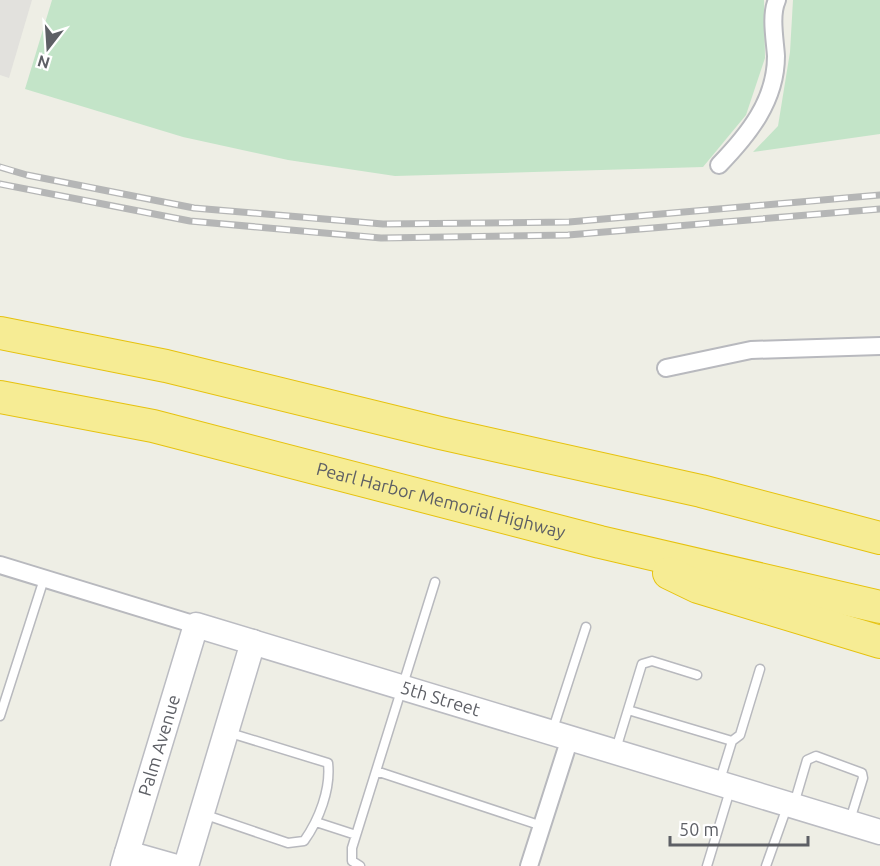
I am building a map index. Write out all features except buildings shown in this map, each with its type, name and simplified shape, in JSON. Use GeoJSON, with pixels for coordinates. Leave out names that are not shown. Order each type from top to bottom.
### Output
{"type":"FeatureCollection","features":[{"type":"Feature","properties":{"kind":"highway"},"geometry":{"type":"LineString","coordinates":[[0,333],[166,366],[440,433],[701,492],[880,538]]}},
{"type":"Feature","properties":{"kind":"highway","name":"Pearl Harbor Memorial Highway"},"geometry":{"type":"LineString","coordinates":[[0,397],[153,426],[600,542],[880,608]]}},
{"type":"Feature","properties":{"kind":"highway"},"geometry":{"type":"LineString","coordinates":[[701,492],[880,520]]}},
{"type":"Feature","properties":{"kind":"highway"},"geometry":{"type":"LineString","coordinates":[[600,542],[698,586],[880,642]]}},
{"type":"Feature","properties":{"kind":"street"},"geometry":{"type":"LineString","coordinates":[[719,165],[759,120],[776,61],[777,0]]}},
{"type":"Feature","properties":{"kind":"street"},"geometry":{"type":"LineString","coordinates":[[666,368],[751,350],[880,346]]}},
{"type":"Feature","properties":{"kind":"street","name":"5th Street"},"geometry":{"type":"LineString","coordinates":[[0,565],[880,832]]}},
{"type":"Feature","properties":{"kind":"street","name":"Palm Avenue"},"geometry":{"type":"LineString","coordinates":[[125,859],[196,625]]}},
{"type":"Feature","properties":{"kind":"street"},"geometry":{"type":"LineString","coordinates":[[186,866],[254,642]]}},
{"type":"Feature","properties":{"kind":"street"},"geometry":{"type":"LineString","coordinates":[[529,866],[542,826],[561,735]]}},
{"type":"Feature","properties":{"kind":"street"},"geometry":{"type":"LineString","coordinates":[[125,859],[173,866]]}},
{"type":"Feature","properties":{"kind":"lane"},"geometry":{"type":"LineString","coordinates":[[0,716],[44,579]]}},
{"type":"Feature","properties":{"kind":"lane"},"geometry":{"type":"LineString","coordinates":[[360,866],[352,861],[352,848],[435,582]]}},
{"type":"Feature","properties":{"kind":"lane"},"geometry":{"type":"LineString","coordinates":[[561,735],[586,627]]}},
{"type":"Feature","properties":{"kind":"lane"},"geometry":{"type":"LineString","coordinates":[[615,752],[642,664],[646,661],[697,675]]}},
{"type":"Feature","properties":{"kind":"lane"},"geometry":{"type":"LineString","coordinates":[[707,866],[732,741],[740,735],[760,669]]}},
{"type":"Feature","properties":{"kind":"lane"},"geometry":{"type":"LineString","coordinates":[[628,710],[732,741]]}},
{"type":"Feature","properties":{"kind":"lane"},"geometry":{"type":"LineString","coordinates":[[202,814],[288,843],[304,841],[316,822],[330,776],[328,763],[226,732]]}},
{"type":"Feature","properties":{"kind":"lane"},"geometry":{"type":"LineString","coordinates":[[766,866],[810,756],[816,756],[862,773],[863,778],[849,823]]}},
{"type":"Feature","properties":{"kind":"lane"},"geometry":{"type":"LineString","coordinates":[[376,771],[542,826]]}},
{"type":"Feature","properties":{"kind":"lane"},"geometry":{"type":"LineString","coordinates":[[316,822],[356,835]]}},
{"type":"Feature","properties":{"kind":"shaded area"},"geometry":{"type":"Polygon","coordinates":[[[0,0],[32,0],[9,78],[0,75],[0,0]]]}},
{"type":"Feature","properties":{"kind":"green space"},"geometry":{"type":"Polygon","coordinates":[[[52,0],[764,0],[765,58],[746,115],[703,167],[395,176],[288,160],[183,137],[25,89],[52,0]]]}},
{"type":"Feature","properties":{"kind":"green space"},"geometry":{"type":"Polygon","coordinates":[[[793,0],[880,0],[880,134],[753,152],[778,126],[790,52],[793,0]]]}},
{"type":"Feature","properties":{"kind":"railway"},"geometry":{"type":"LineString","coordinates":[[0,167],[27,175],[194,208],[383,224],[569,222],[880,195]]}},
{"type":"Feature","properties":{"kind":"railway"},"geometry":{"type":"LineString","coordinates":[[0,184],[190,221],[381,238],[568,235],[880,209]]}}]}
